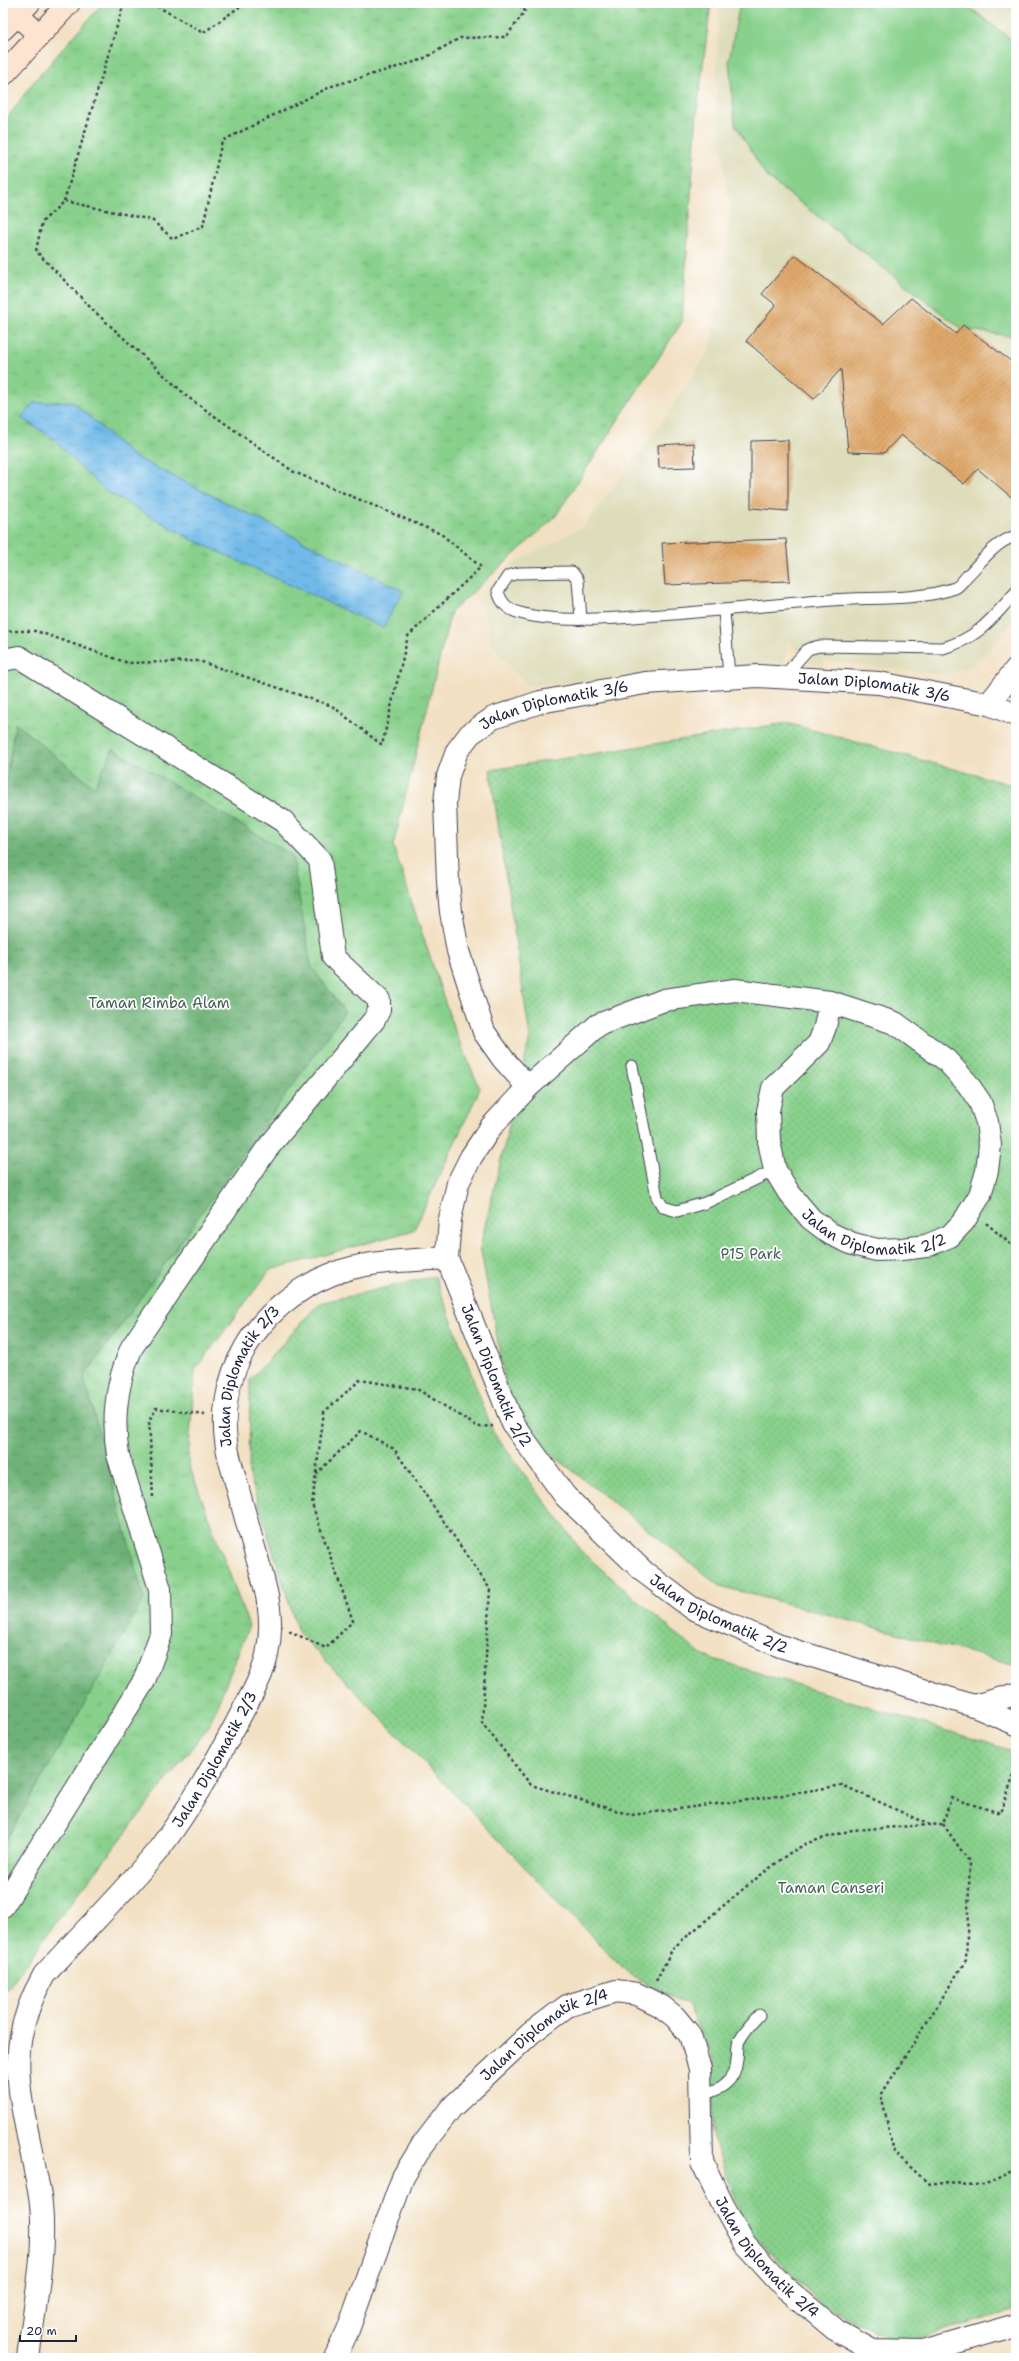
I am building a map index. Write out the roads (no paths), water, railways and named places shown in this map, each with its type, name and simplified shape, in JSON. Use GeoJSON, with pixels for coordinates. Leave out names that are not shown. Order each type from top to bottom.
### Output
{"type":"FeatureCollection","features":[{"type":"Feature","properties":{"kind":"street"},"geometry":{"type":"LineString","coordinates":[[3,75],[21,53],[69,3]]}},
{"type":"Feature","properties":{"kind":"street"},"geometry":{"type":"LineString","coordinates":[[14,12],[39,35]]}},
{"type":"Feature","properties":{"kind":"street"},"geometry":{"type":"LineString","coordinates":[[3,36],[21,53]]}},
{"type":"Feature","properties":{"kind":"street"},"geometry":{"type":"LineString","coordinates":[[3,660],[19,657],[284,821],[320,860],[333,958],[378,1000],[379,1010],[374,1020],[266,1150],[132,1347],[123,1368],[119,1388],[115,1434],[118,1455],[160,1589],[161,1634],[155,1655],[144,1681],[3,1906]]}},
{"type":"Feature","properties":{"kind":"street"},"geometry":{"type":"LineString","coordinates":[[989,704],[1016,669]]}},
{"type":"Feature","properties":{"kind":"street","name":"Jalan Diplomatik 3/6"},"geometry":{"type":"LineString","coordinates":[[528,1088],[503,1059],[484,1032],[458,952],[448,882],[445,804],[448,776],[457,751],[470,734],[493,718],[540,702],[645,682],[729,677],[783,677],[879,683],[989,704],[1016,715]]}},
{"type":"Feature","properties":{"kind":"street","name":"Jalan Diplomatik 2/2"},"geometry":{"type":"LineString","coordinates":[[830,1002],[825,1027],[819,1043],[773,1088],[768,1111],[769,1142],[775,1170],[789,1193],[811,1219],[831,1234],[853,1244],[877,1250],[926,1246],[950,1236],[971,1210],[980,1195],[987,1171],[990,1145],[987,1122],[980,1102],[967,1083],[946,1060],[918,1038],[895,1023],[830,1002],[735,990],[664,1000],[598,1025],[528,1088],[491,1127],[470,1157],[458,1183],[450,1218],[447,1258],[513,1424],[565,1496],[644,1572],[692,1608],[780,1646],[974,1706],[1016,1724]]}},
{"type":"Feature","properties":{"kind":"street","name":"Jalan Diplomatik 2/3"},"geometry":{"type":"LineString","coordinates":[[28,2358],[42,2232],[41,2203],[18,2082],[18,2047],[23,2020],[31,1997],[44,1975],[159,1849],[201,1788],[252,1692],[267,1656],[270,1622],[268,1593],[228,1453],[224,1419],[228,1392],[242,1350],[260,1324],[278,1305],[306,1287],[331,1274],[382,1262],[447,1258]]}},
{"type":"Feature","properties":{"kind":"street"},"geometry":{"type":"LineString","coordinates":[[974,1706],[1016,1694]]}},
{"type":"Feature","properties":{"kind":"street","name":"Jalan Diplomatik 2/4"},"geometry":{"type":"LineString","coordinates":[[335,2358],[348,2330],[403,2177],[422,2146],[451,2108],[530,2033],[567,2006],[616,1991],[637,1994],[648,2000],[675,2017],[690,2035],[700,2069],[702,2162],[744,2243],[783,2286],[837,2331],[873,2351],[922,2352],[1016,2325]]}},
{"type":"Feature","properties":{"kind":"lane"},"geometry":{"type":"LineString","coordinates":[[581,619],[578,580],[572,572],[519,572],[508,576],[498,591],[500,600],[508,609],[520,613],[581,619],[724,611],[833,600],[913,595],[957,587],[991,551],[1007,538],[1016,536]]}},
{"type":"Feature","properties":{"kind":"lane"},"geometry":{"type":"LineString","coordinates":[[783,677],[808,650],[819,646],[943,648],[963,642],[978,632],[1016,592]]}},
{"type":"Feature","properties":{"kind":"lane"},"geometry":{"type":"LineString","coordinates":[[724,611],[729,677]]}},
{"type":"Feature","properties":{"kind":"lane"},"geometry":{"type":"LineString","coordinates":[[632,1066],[657,1197],[663,1207],[677,1211],[705,1203],[775,1170]]}},
{"type":"Feature","properties":{"kind":"lane"},"geometry":{"type":"LineString","coordinates":[[701,2095],[713,2092],[729,2082],[737,2064],[738,2043],[747,2028],[759,2015]]}},
{"type":"Feature","properties":{"kind":"water"},"geometry":{"type":"Polygon","coordinates":[[[72,401],[133,456],[403,591],[383,628],[191,539],[104,490],[52,438],[21,418],[34,403],[72,401]]]}},
{"type":"Feature","properties":{"kind":"park label","name":"Taman Rimba Alam"},"geometry":{"type":"Point","coordinates":[159,1003]}},
{"type":"Feature","properties":{"kind":"park label","name":"P15 Park"},"geometry":{"type":"Point","coordinates":[751,1254]}},
{"type":"Feature","properties":{"kind":"park label","name":"Taman Canseri"},"geometry":{"type":"Point","coordinates":[831,1888]}}]}
